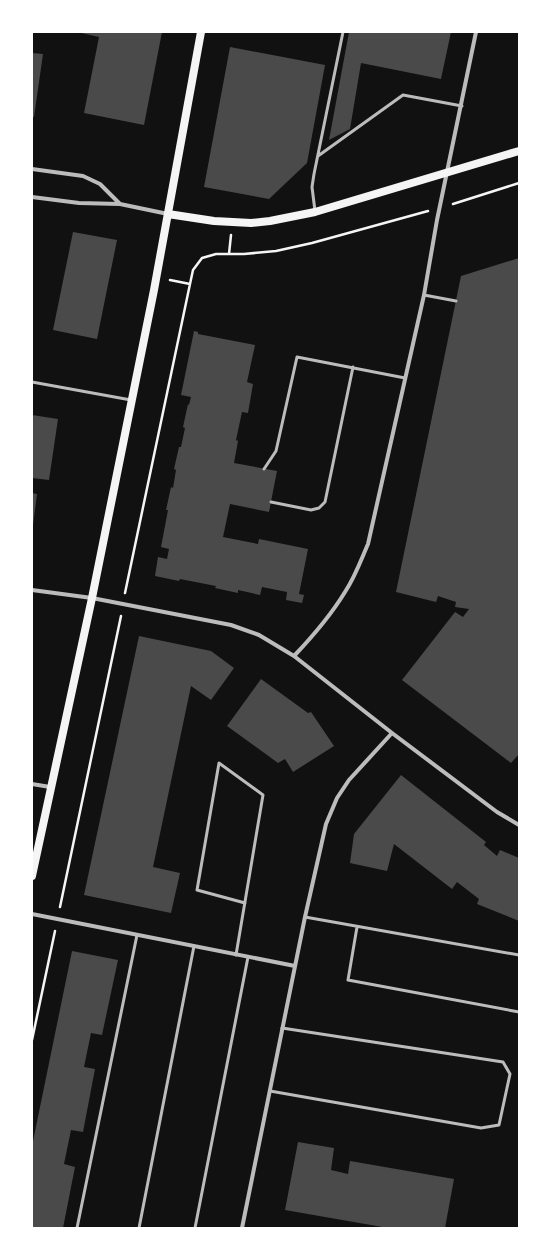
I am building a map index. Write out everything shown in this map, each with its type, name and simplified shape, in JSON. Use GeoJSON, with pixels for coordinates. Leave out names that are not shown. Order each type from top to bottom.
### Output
{"type":"FeatureCollection","features":[{"type":"Feature","properties":{"kind":"main road"},"geometry":{"type":"LineString","coordinates":[[32,876],[92,598],[168,214],[201,32]]}},
{"type":"Feature","properties":{"kind":"main road"},"geometry":{"type":"LineString","coordinates":[[168,214],[197,219],[232,222],[270,221],[315,212],[519,151]]}},
{"type":"Feature","properties":{"kind":"street"},"geometry":{"type":"LineString","coordinates":[[294,656],[332,612],[346,592],[368,544],[424,296],[476,32]]}},
{"type":"Feature","properties":{"kind":"street"},"geometry":{"type":"LineString","coordinates":[[32,169],[83,176],[100,184],[120,204]]}},
{"type":"Feature","properties":{"kind":"street"},"geometry":{"type":"LineString","coordinates":[[32,197],[79,202],[120,204],[168,214]]}},
{"type":"Feature","properties":{"kind":"street"},"geometry":{"type":"LineString","coordinates":[[32,590],[92,598],[231,624],[259,635],[294,656],[392,734],[497,812],[519,825]]}},
{"type":"Feature","properties":{"kind":"street"},"geometry":{"type":"LineString","coordinates":[[242,1228],[304,917],[326,824],[337,798],[349,780],[392,734]]}},
{"type":"Feature","properties":{"kind":"street"},"geometry":{"type":"LineString","coordinates":[[32,784],[50,787]]}},
{"type":"Feature","properties":{"kind":"street"},"geometry":{"type":"LineString","coordinates":[[32,914],[295,966]]}},
{"type":"Feature","properties":{"kind":"lane"},"geometry":{"type":"LineString","coordinates":[[315,212],[312,187],[343,32]]}},
{"type":"Feature","properties":{"kind":"lane"},"geometry":{"type":"LineString","coordinates":[[318,156],[403,95],[462,106]]}},
{"type":"Feature","properties":{"kind":"lane"},"geometry":{"type":"LineString","coordinates":[[424,296],[456,301]]}},
{"type":"Feature","properties":{"kind":"lane"},"geometry":{"type":"LineString","coordinates":[[264,469],[276,451],[297,357],[405,378]]}},
{"type":"Feature","properties":{"kind":"lane"},"geometry":{"type":"LineString","coordinates":[[271,502],[311,510],[319,508],[325,502],[353,367]]}},
{"type":"Feature","properties":{"kind":"lane"},"geometry":{"type":"LineString","coordinates":[[32,382],[131,400]]}},
{"type":"Feature","properties":{"kind":"lane"},"geometry":{"type":"LineString","coordinates":[[236,955],[245,903],[263,795],[219,762],[198,890],[245,903]]}},
{"type":"Feature","properties":{"kind":"lane"},"geometry":{"type":"LineString","coordinates":[[304,917],[519,954]]}},
{"type":"Feature","properties":{"kind":"lane"},"geometry":{"type":"LineString","coordinates":[[357,927],[348,980],[519,1012]]}},
{"type":"Feature","properties":{"kind":"lane"},"geometry":{"type":"LineString","coordinates":[[77,1228],[137,935]]}},
{"type":"Feature","properties":{"kind":"lane"},"geometry":{"type":"LineString","coordinates":[[139,1228],[194,946]]}},
{"type":"Feature","properties":{"kind":"lane"},"geometry":{"type":"LineString","coordinates":[[195,1228],[248,957]]}},
{"type":"Feature","properties":{"kind":"lane"},"geometry":{"type":"LineString","coordinates":[[270,1091],[481,1128],[499,1125],[510,1074],[502,1062],[282,1028]]}},
{"type":"Feature","properties":{"kind":"path"},"geometry":{"type":"LineString","coordinates":[[460,202],[519,183]]}},
{"type":"Feature","properties":{"kind":"path"},"geometry":{"type":"LineString","coordinates":[[132,558],[193,270],[202,258],[216,254],[276,251],[428,211]]}},
{"type":"Feature","properties":{"kind":"path"},"geometry":{"type":"LineString","coordinates":[[229,254],[232,222]]}},
{"type":"Feature","properties":{"kind":"path"},"geometry":{"type":"LineString","coordinates":[[156,276],[190,284]]}},
{"type":"Feature","properties":{"kind":"path"},"geometry":{"type":"LineString","coordinates":[[60,906],[116,635]]}},
{"type":"Feature","properties":{"kind":"path"},"geometry":{"type":"LineString","coordinates":[[32,1040],[54,934]]}},
{"type":"Feature","properties":{"kind":"building"},"geometry":{"type":"Polygon","coordinates":[[[77,32],[162,32],[144,125],[84,113],[99,37],[77,32]]]}},
{"type":"Feature","properties":{"kind":"building"},"geometry":{"type":"Polygon","coordinates":[[[349,32],[451,32],[441,79],[361,63],[350,129],[329,140],[349,32]]]}},
{"type":"Feature","properties":{"kind":"building"},"geometry":{"type":"Polygon","coordinates":[[[230,47],[325,65],[307,163],[269,199],[204,187],[230,47]]]}},
{"type":"Feature","properties":{"kind":"building"},"geometry":{"type":"Polygon","coordinates":[[[32,53],[43,54],[34,117],[32,117],[32,53]]]}},
{"type":"Feature","properties":{"kind":"building"},"geometry":{"type":"Polygon","coordinates":[[[73,232],[117,240],[97,339],[53,330],[73,232]]]}},
{"type":"Feature","properties":{"kind":"building"},"geometry":{"type":"Polygon","coordinates":[[[519,258],[519,754],[511,763],[402,680],[455,612],[463,617],[469,609],[455,607],[456,602],[438,596],[436,602],[396,592],[461,276],[519,258]]]}},
{"type":"Feature","properties":{"kind":"building"},"geometry":{"type":"Polygon","coordinates":[[[194,331],[198,332],[198,334],[255,345],[247,382],[253,384],[248,413],[242,412],[236,440],[238,441],[234,463],[277,471],[269,512],[230,504],[223,537],[258,544],[259,539],[308,549],[299,594],[304,595],[302,603],[286,600],[287,592],[262,587],[260,595],[238,590],[238,593],[215,588],[216,586],[155,576],[158,557],[167,559],[169,549],[161,547],[168,510],[166,510],[171,487],[173,488],[176,470],[174,469],[179,447],[181,447],[185,428],[183,427],[191,397],[181,395],[194,331]]]}},
{"type":"Feature","properties":{"kind":"building"},"geometry":{"type":"Polygon","coordinates":[[[32,415],[58,419],[49,480],[32,478],[32,415]]]}},
{"type":"Feature","properties":{"kind":"building"},"geometry":{"type":"Polygon","coordinates":[[[32,493],[37,494],[33,525],[32,525],[32,493]]]}},
{"type":"Feature","properties":{"kind":"building"},"geometry":{"type":"Polygon","coordinates":[[[139,636],[211,651],[234,668],[211,700],[191,686],[153,867],[180,873],[171,913],[84,895],[139,636]]]}},
{"type":"Feature","properties":{"kind":"building"},"geometry":{"type":"Polygon","coordinates":[[[261,679],[308,713],[311,712],[334,746],[293,772],[285,759],[278,763],[227,726],[261,679]]]}},
{"type":"Feature","properties":{"kind":"building"},"geometry":{"type":"Polygon","coordinates":[[[401,775],[486,842],[484,845],[497,856],[500,850],[519,858],[519,921],[477,904],[479,899],[457,882],[452,889],[394,844],[387,871],[350,863],[354,834],[401,775]]]}},
{"type":"Feature","properties":{"kind":"building"},"geometry":{"type":"Polygon","coordinates":[[[72,951],[118,960],[102,1035],[91,1033],[84,1067],[95,1069],[83,1132],[71,1130],[64,1164],[75,1167],[63,1228],[32,1228],[32,1146],[72,951]]]}},
{"type":"Feature","properties":{"kind":"building"},"geometry":{"type":"Polygon","coordinates":[[[298,1142],[334,1148],[331,1170],[348,1174],[350,1161],[454,1179],[445,1228],[388,1228],[285,1210],[298,1142]]]}}]}
